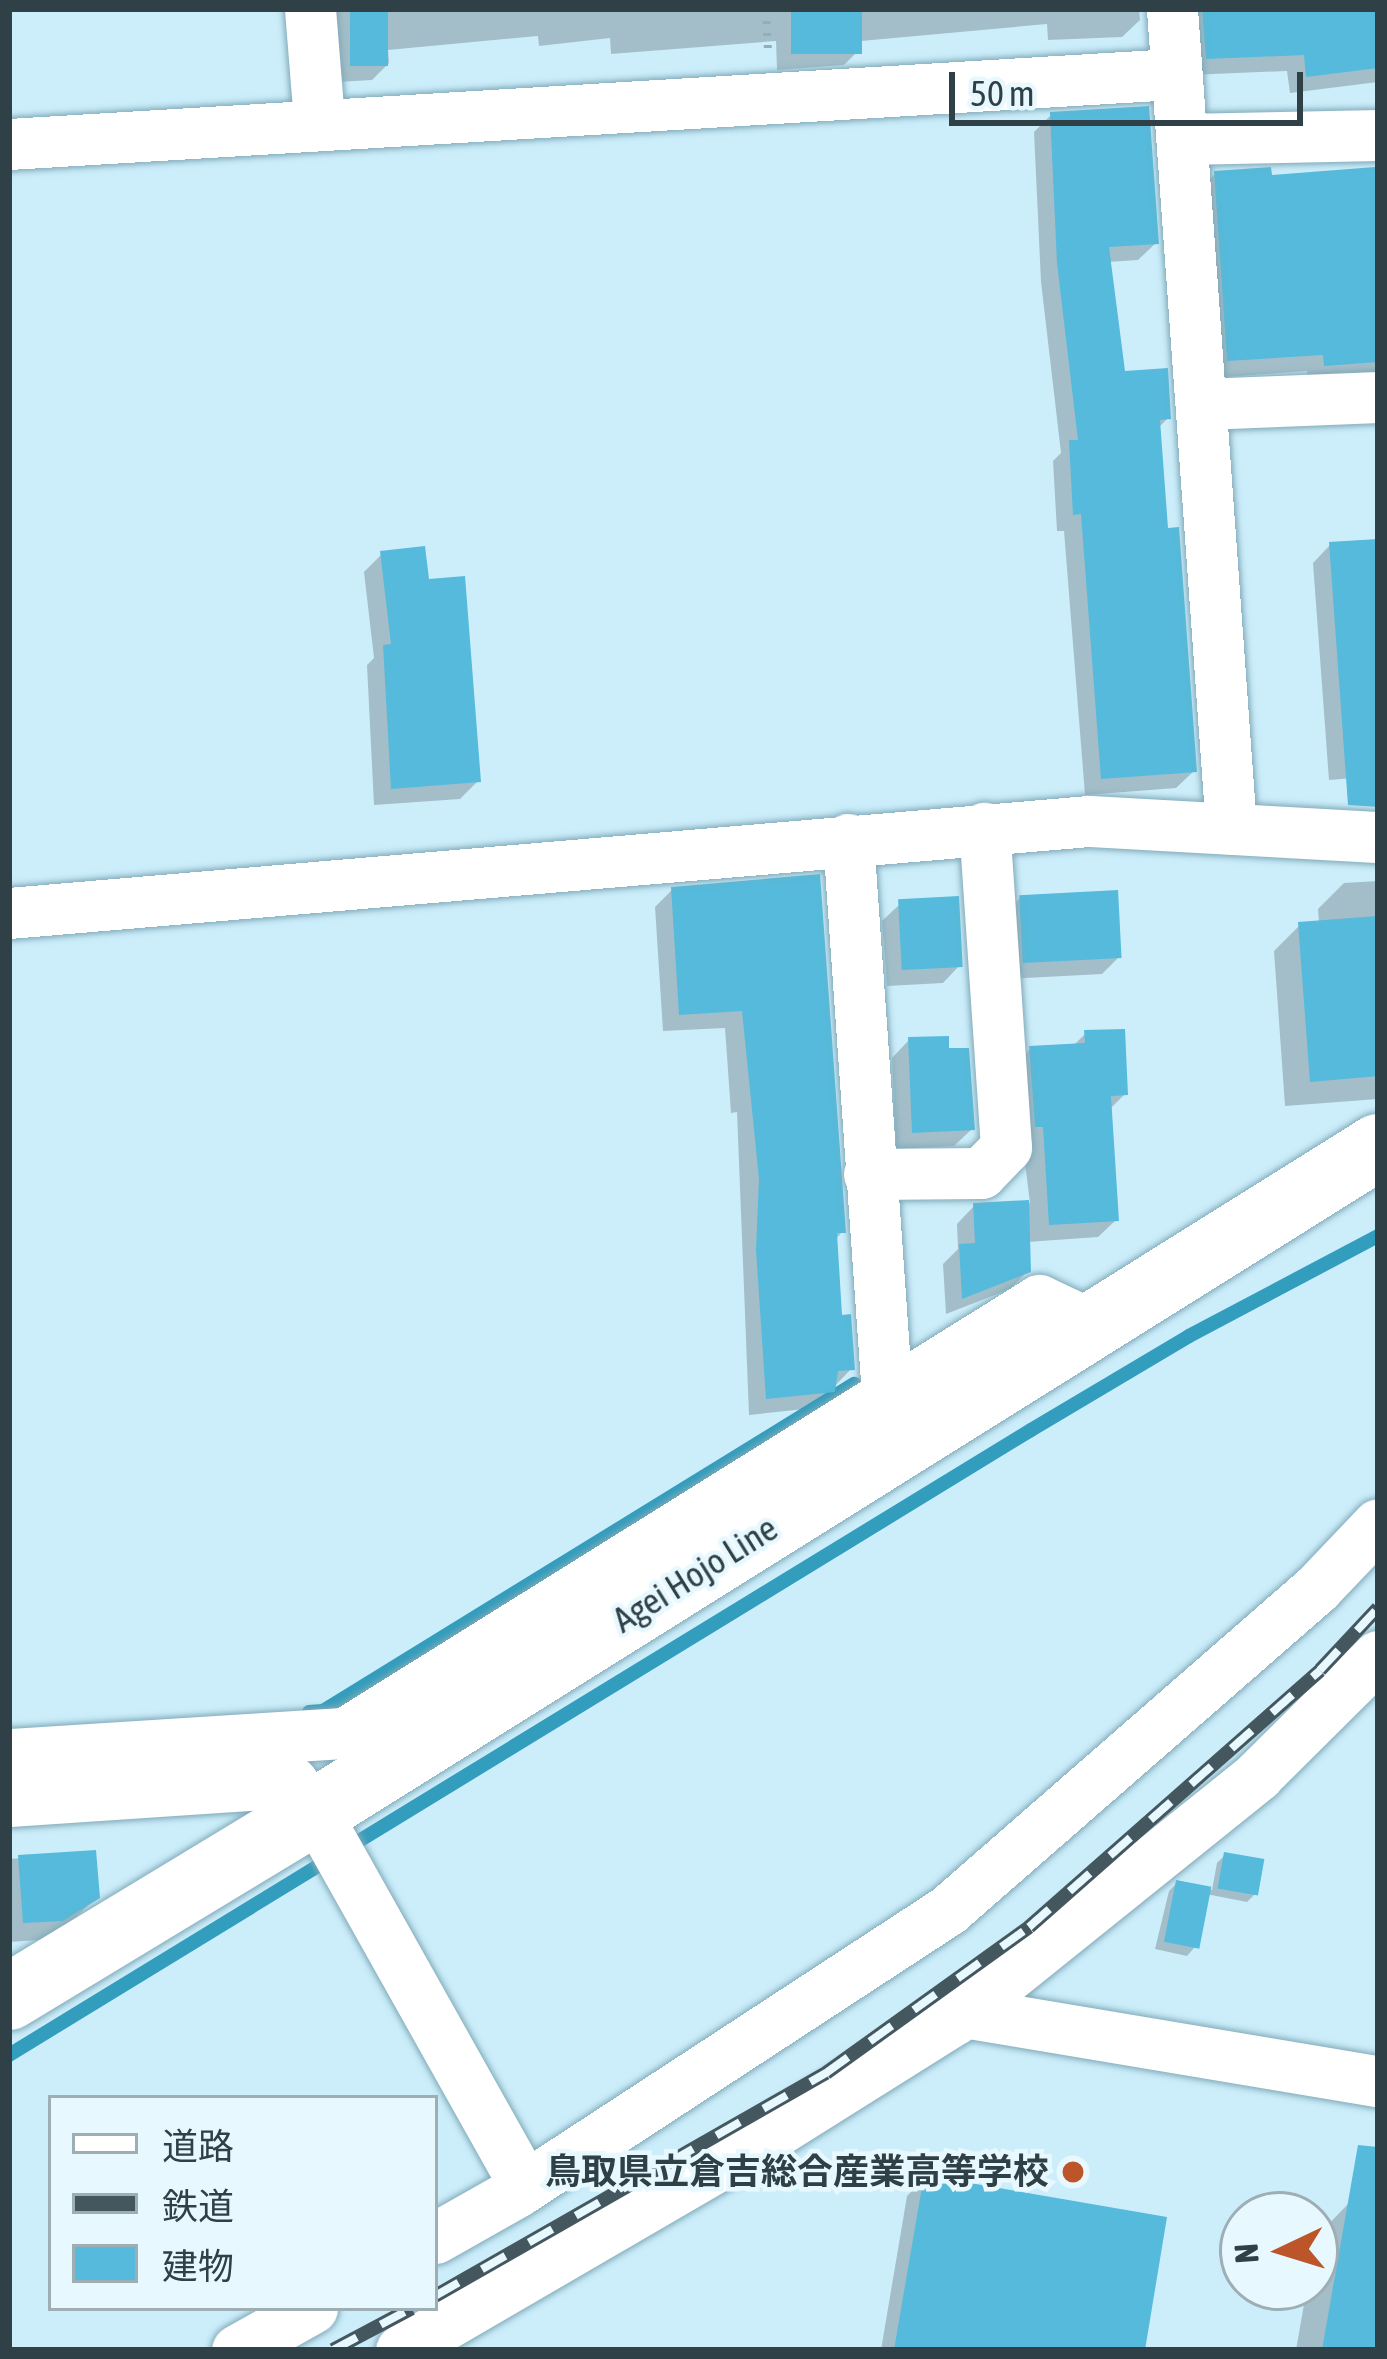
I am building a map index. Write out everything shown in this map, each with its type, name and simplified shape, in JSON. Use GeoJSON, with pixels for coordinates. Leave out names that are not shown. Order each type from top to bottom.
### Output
{"type":"FeatureCollection","features":[{"type":"Feature","properties":{"kind":"main road","name":"Agei Hojo Line"},"geometry":{"type":"LineString","coordinates":[[9,1997],[306,1777],[1092,1325],[1378,1147]]}},
{"type":"Feature","properties":{"kind":"street"},"geometry":{"type":"LineString","coordinates":[[310,9],[319,122]]}},
{"type":"Feature","properties":{"kind":"street"},"geometry":{"type":"LineString","coordinates":[[1172,9],[1231,829]]}},
{"type":"Feature","properties":{"kind":"street"},"geometry":{"type":"LineString","coordinates":[[9,144],[1174,74]]}},
{"type":"Feature","properties":{"kind":"street"},"geometry":{"type":"LineString","coordinates":[[1184,140],[1378,134]]}},
{"type":"Feature","properties":{"kind":"street"},"geometry":{"type":"LineString","coordinates":[[1204,404],[1378,397]]}},
{"type":"Feature","properties":{"kind":"street"},"geometry":{"type":"LineString","coordinates":[[9,913],[1089,821],[1378,837]]}},
{"type":"Feature","properties":{"kind":"street"},"geometry":{"type":"LineString","coordinates":[[869,1174],[981,1173],[1006,1147],[984,828]]}},
{"type":"Feature","properties":{"kind":"street"},"geometry":{"type":"LineString","coordinates":[[848,839],[887,1396]]}},
{"type":"Feature","properties":{"kind":"street"},"geometry":{"type":"LineString","coordinates":[[9,1801],[306,1777],[345,1733],[1040,1300],[1092,1325]]}},
{"type":"Feature","properties":{"kind":"street"},"geometry":{"type":"LineString","coordinates":[[438,2236],[526,2186],[948,1910],[1317,1588],[1378,1524]]}},
{"type":"Feature","properties":{"kind":"street"},"geometry":{"type":"LineString","coordinates":[[400,2350],[758,2143],[964,2012],[1258,1775],[1378,1656]]}},
{"type":"Feature","properties":{"kind":"street"},"geometry":{"type":"LineString","coordinates":[[9,1754],[306,1777]]}},
{"type":"Feature","properties":{"kind":"street"},"geometry":{"type":"LineString","coordinates":[[306,1777],[526,2186]]}},
{"type":"Feature","properties":{"kind":"street"},"geometry":{"type":"LineString","coordinates":[[964,2012],[1378,2081]]}},
{"type":"Feature","properties":{"kind":"street"},"geometry":{"type":"LineString","coordinates":[[237,2350],[307,2311]]}},
{"type":"Feature","properties":{"kind":"building"},"geometry":{"type":"Polygon","coordinates":[[[350,9],[388,9],[388,66],[350,66],[350,9]]]}},
{"type":"Feature","properties":{"kind":"building"},"geometry":{"type":"Polygon","coordinates":[[[791,9],[862,9],[862,54],[791,54],[791,9]]]}},
{"type":"Feature","properties":{"kind":"building"},"geometry":{"type":"Polygon","coordinates":[[[1202,9],[1378,9],[1378,68],[1306,77],[1304,55],[1206,59],[1202,9]]]}},
{"type":"Feature","properties":{"kind":"building"},"geometry":{"type":"Polygon","coordinates":[[[1149,106],[1159,244],[1109,247],[1125,371],[1168,368],[1171,419],[1160,420],[1168,528],[1179,527],[1197,772],[1101,779],[1081,514],[1073,515],[1069,440],[1078,440],[1057,263],[1050,112],[1149,106]]]}},
{"type":"Feature","properties":{"kind":"building"},"geometry":{"type":"Polygon","coordinates":[[[1271,167],[1272,175],[1375,167],[1378,362],[1324,366],[1323,355],[1227,361],[1214,171],[1271,167]]]}},
{"type":"Feature","properties":{"kind":"building"},"geometry":{"type":"Polygon","coordinates":[[[1378,539],[1378,807],[1348,805],[1329,542],[1378,539]]]}},
{"type":"Feature","properties":{"kind":"building"},"geometry":{"type":"Polygon","coordinates":[[[425,546],[429,579],[465,576],[481,782],[391,789],[383,645],[391,644],[380,551],[425,546]]]}},
{"type":"Feature","properties":{"kind":"building"},"geometry":{"type":"Polygon","coordinates":[[[820,874],[846,1233],[837,1233],[842,1315],[851,1314],[855,1370],[838,1371],[835,1392],[766,1399],[756,1250],[759,1179],[742,1011],[679,1015],[671,887],[820,874]]]}},
{"type":"Feature","properties":{"kind":"building"},"geometry":{"type":"Polygon","coordinates":[[[1118,890],[1122,958],[1023,963],[1019,895],[1118,890]]]}},
{"type":"Feature","properties":{"kind":"building"},"geometry":{"type":"Polygon","coordinates":[[[959,896],[963,967],[902,970],[898,899],[959,896]]]}},
{"type":"Feature","properties":{"kind":"building"},"geometry":{"type":"Polygon","coordinates":[[[1378,916],[1378,1076],[1310,1082],[1298,922],[1378,916]]]}},
{"type":"Feature","properties":{"kind":"building"},"geometry":{"type":"Polygon","coordinates":[[[1125,1029],[1128,1095],[1111,1096],[1119,1221],[1049,1225],[1043,1127],[1035,1127],[1029,1046],[1085,1043],[1084,1030],[1125,1029]]]}},
{"type":"Feature","properties":{"kind":"building"},"geometry":{"type":"Polygon","coordinates":[[[949,1036],[949,1048],[969,1048],[975,1130],[912,1133],[908,1037],[949,1036]]]}},
{"type":"Feature","properties":{"kind":"building"},"geometry":{"type":"Polygon","coordinates":[[[1029,1200],[1031,1272],[962,1299],[959,1244],[975,1243],[973,1203],[1029,1200]]]}},
{"type":"Feature","properties":{"kind":"building"},"geometry":{"type":"Polygon","coordinates":[[[96,1850],[100,1898],[63,1921],[23,1923],[18,1855],[96,1850]]]}},
{"type":"Feature","properties":{"kind":"building"},"geometry":{"type":"Polygon","coordinates":[[[1224,1852],[1264,1859],[1258,1896],[1218,1888],[1224,1852]]]}},
{"type":"Feature","properties":{"kind":"building"},"geometry":{"type":"Polygon","coordinates":[[[1176,1880],[1211,1887],[1199,1949],[1164,1942],[1176,1880]]]}},
{"type":"Feature","properties":{"kind":"building"},"geometry":{"type":"Polygon","coordinates":[[[1358,2145],[1378,2147],[1378,2350],[1322,2350],[1329,2311],[1339,2311],[1339,2253],[1358,2145]]]}},
{"type":"Feature","properties":{"kind":"building"},"geometry":{"type":"Polygon","coordinates":[[[924,2175],[1167,2217],[1145,2350],[894,2350],[924,2175]]]}},
{"type":"Feature","properties":{"kind":"waterway"},"geometry":{"type":"LineString","coordinates":[[9,2055],[1031,1430],[1189,1336],[1378,1236]]}},
{"type":"Feature","properties":{"kind":"waterway"},"geometry":{"type":"LineString","coordinates":[[309,1712],[323,1711],[854,1384]]}},
{"type":"Feature","properties":{"kind":"railway"},"geometry":{"type":"LineString","coordinates":[[438,2294],[826,2073],[1029,1927],[1320,1670],[1378,1608]]}},
{"type":"Feature","properties":{"kind":"railway"},"geometry":{"type":"LineString","coordinates":[[333,2350],[406,2311]]}},
{"type":"Feature","properties":{"kind":"place","name":"鳥取県立倉吉総合産業高等学校"},"geometry":{"type":"Point","coordinates":[1073,2172]}}]}
